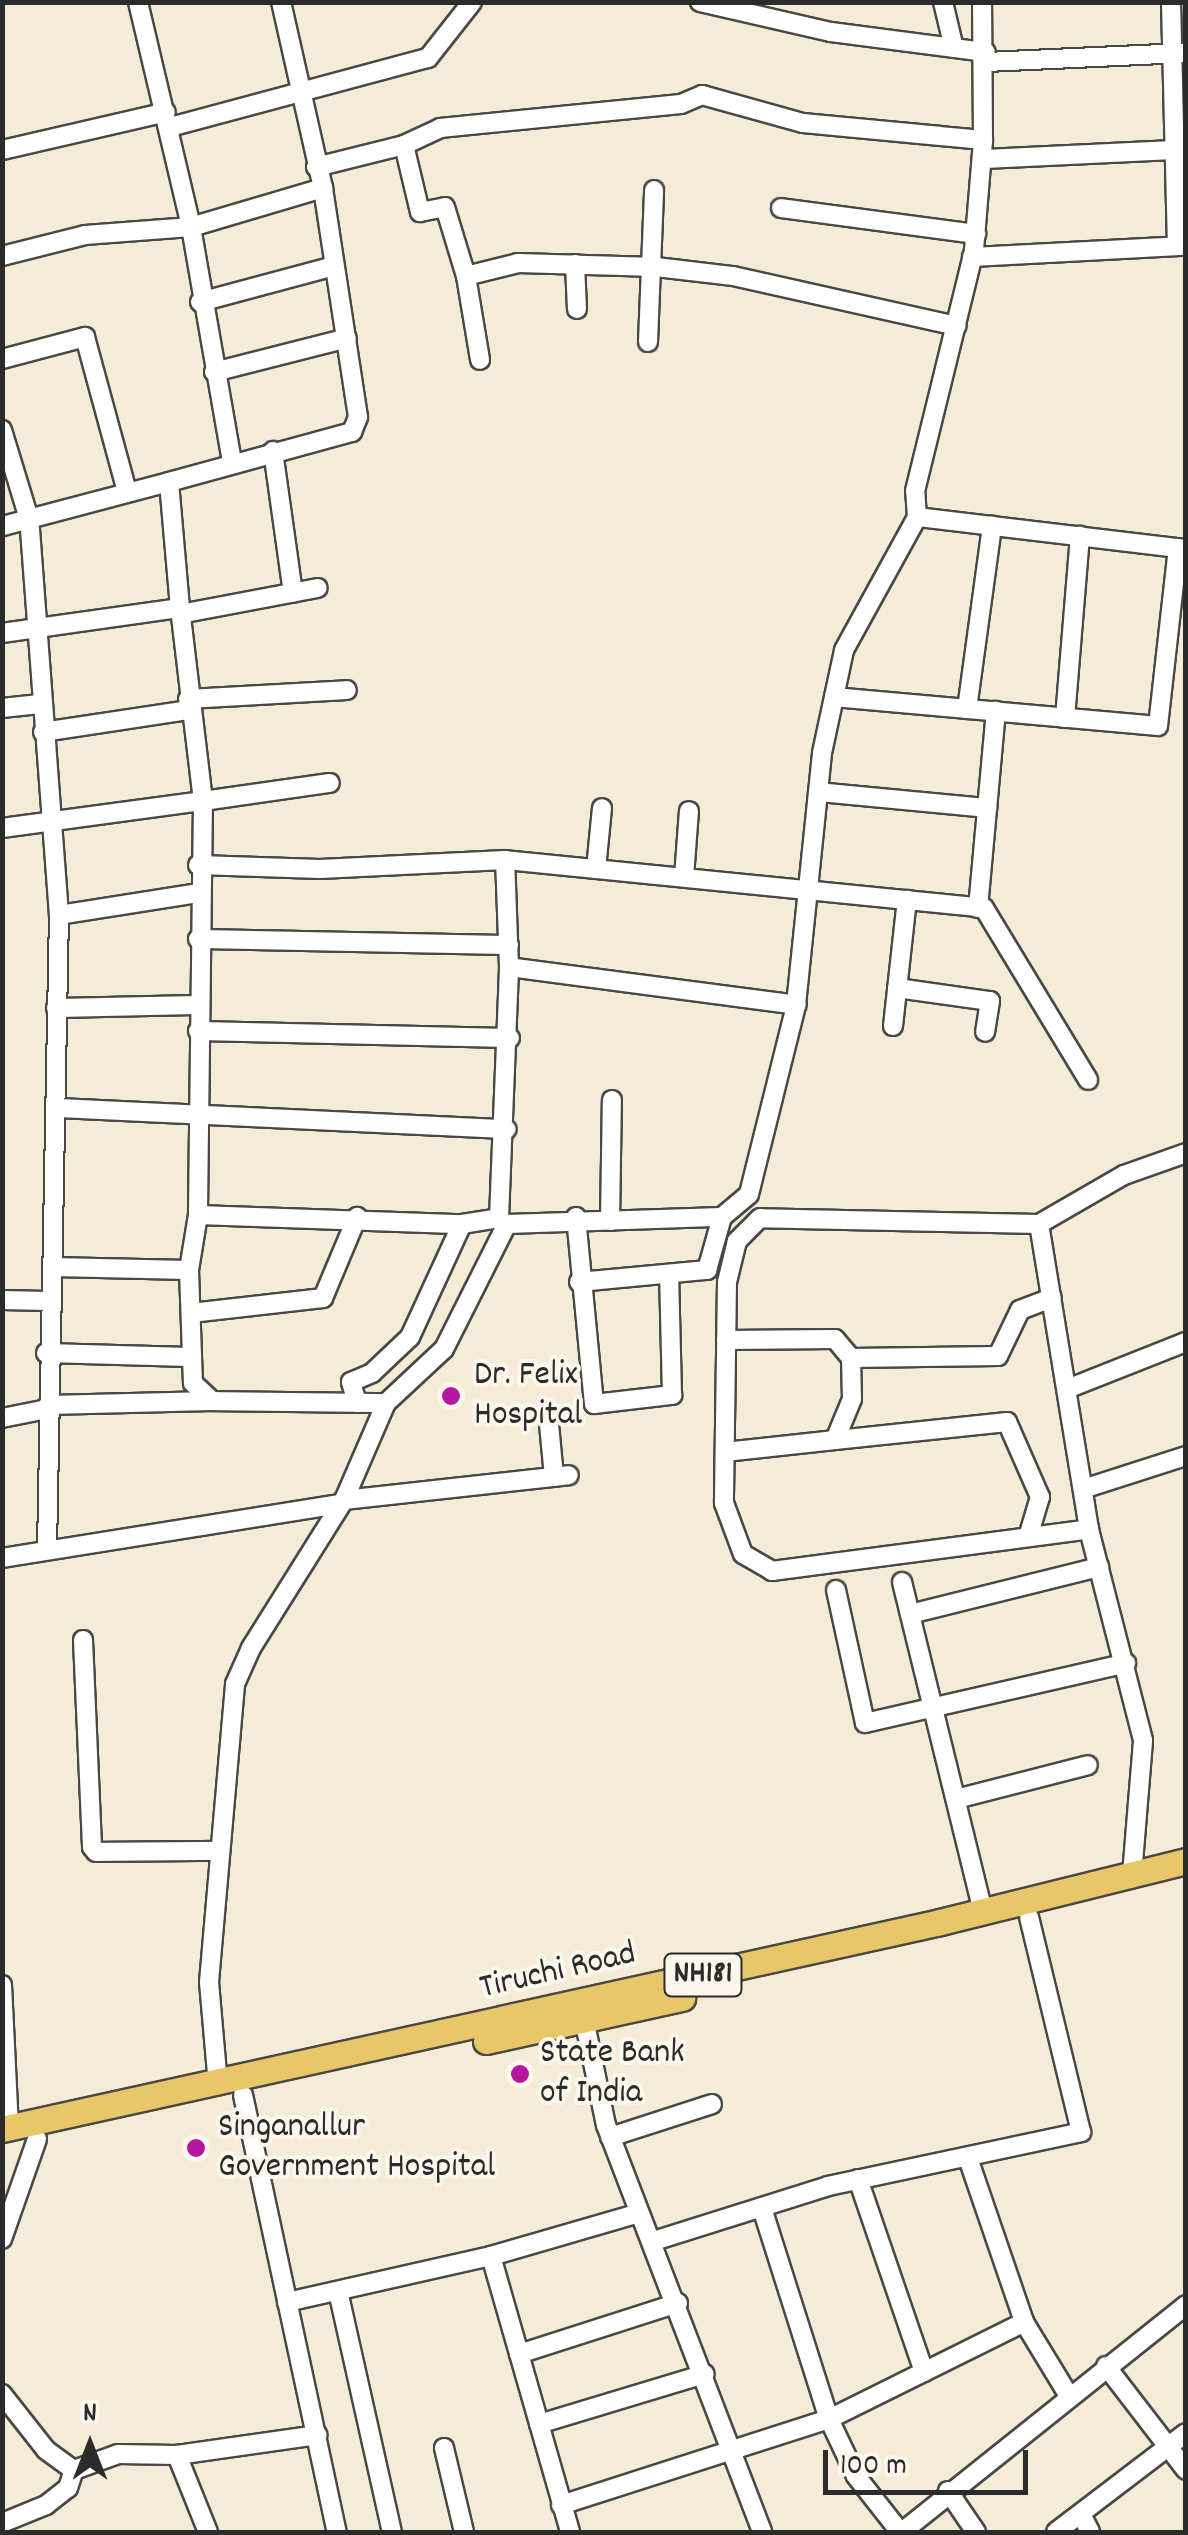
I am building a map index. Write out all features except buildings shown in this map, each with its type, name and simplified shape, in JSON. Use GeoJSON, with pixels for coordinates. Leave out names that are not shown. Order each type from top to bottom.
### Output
{"type":"FeatureCollection","features":[{"type":"Feature","properties":{"kind":"highway","name":"Tiruchi Road"},"geometry":{"type":"LineString","coordinates":[[5,2134],[983,1912],[1186,1860]]}},
{"type":"Feature","properties":{"kind":"highway","name":"Tiruchi Road"},"geometry":{"type":"LineString","coordinates":[[5,2134],[37,2139],[242,2096],[1029,1917],[1186,1876]]}},
{"type":"Feature","properties":{"kind":"street"},"geometry":{"type":"LineString","coordinates":[[138,2],[191,227],[200,302],[232,461]]}},
{"type":"Feature","properties":{"kind":"street"},"geometry":{"type":"LineString","coordinates":[[2,526],[232,461],[352,432],[358,397],[322,188],[281,2]]}},
{"type":"Feature","properties":{"kind":"street"},"geometry":{"type":"LineString","coordinates":[[2,150],[168,120],[428,58],[472,2]]}},
{"type":"Feature","properties":{"kind":"street"},"geometry":{"type":"LineString","coordinates":[[700,2],[780,12],[986,57],[1178,54]]}},
{"type":"Feature","properties":{"kind":"street"},"geometry":{"type":"LineString","coordinates":[[944,2],[954,48]]}},
{"type":"Feature","properties":{"kind":"street"},"geometry":{"type":"LineString","coordinates":[[580,1282],[706,1270],[722,1217],[749,1194],[796,1006],[818,792],[844,650],[917,517],[915,491],[972,257],[983,150],[986,57],[982,2]]}},
{"type":"Feature","properties":{"kind":"street"},"geometry":{"type":"LineString","coordinates":[[972,257],[1181,246],[1175,150],[1178,54],[1170,2]]}},
{"type":"Feature","properties":{"kind":"street"},"geometry":{"type":"LineString","coordinates":[[316,167],[404,145],[440,128],[669,106],[702,96],[802,123],[983,150],[1175,150]]}},
{"type":"Feature","properties":{"kind":"street"},"geometry":{"type":"LineString","coordinates":[[404,145],[420,212],[445,207],[466,276],[480,360]]}},
{"type":"Feature","properties":{"kind":"street"},"geometry":{"type":"LineString","coordinates":[[2,256],[86,235],[191,227],[322,188]]}},
{"type":"Feature","properties":{"kind":"street"},"geometry":{"type":"LineString","coordinates":[[648,342],[656,267],[654,190]]}},
{"type":"Feature","properties":{"kind":"street"},"geometry":{"type":"LineString","coordinates":[[781,208],[976,234]]}},
{"type":"Feature","properties":{"kind":"street"},"geometry":{"type":"LineString","coordinates":[[466,276],[518,263],[656,267],[733,276],[956,326]]}},
{"type":"Feature","properties":{"kind":"street"},"geometry":{"type":"LineString","coordinates":[[575,264],[577,308]]}},
{"type":"Feature","properties":{"kind":"street"},"geometry":{"type":"LineString","coordinates":[[200,302],[334,266]]}},
{"type":"Feature","properties":{"kind":"street"},"geometry":{"type":"LineString","coordinates":[[2,359],[85,337],[127,492]]}},
{"type":"Feature","properties":{"kind":"street"},"geometry":{"type":"LineString","coordinates":[[214,372],[347,338]]}},
{"type":"Feature","properties":{"kind":"street"},"geometry":{"type":"LineString","coordinates":[[2,430],[9,474],[29,519],[42,732],[59,915],[53,1267],[46,1353],[47,1550]]}},
{"type":"Feature","properties":{"kind":"street"},"geometry":{"type":"LineString","coordinates":[[273,451],[293,593]]}},
{"type":"Feature","properties":{"kind":"street"},"geometry":{"type":"LineString","coordinates":[[168,482],[202,800],[198,865],[198,1216],[190,1270],[190,1357],[193,1384],[212,1402]]}},
{"type":"Feature","properties":{"kind":"street"},"geometry":{"type":"LineString","coordinates":[[834,697],[1158,726],[1182,549],[917,517]]}},
{"type":"Feature","properties":{"kind":"street"},"geometry":{"type":"LineString","coordinates":[[967,709],[992,526]]}},
{"type":"Feature","properties":{"kind":"street"},"geometry":{"type":"LineString","coordinates":[[1064,718],[1080,536]]}},
{"type":"Feature","properties":{"kind":"street"},"geometry":{"type":"LineString","coordinates":[[2,633],[180,611],[318,588]]}},
{"type":"Feature","properties":{"kind":"street"},"geometry":{"type":"LineString","coordinates":[[42,732],[189,704],[348,690]]}},
{"type":"Feature","properties":{"kind":"street"},"geometry":{"type":"LineString","coordinates":[[2,708],[40,704]]}},
{"type":"Feature","properties":{"kind":"street"},"geometry":{"type":"LineString","coordinates":[[996,711],[978,908],[1088,1080]]}},
{"type":"Feature","properties":{"kind":"street"},"geometry":{"type":"LineString","coordinates":[[2,828],[330,782]]}},
{"type":"Feature","properties":{"kind":"street"},"geometry":{"type":"LineString","coordinates":[[818,792],[987,808]]}},
{"type":"Feature","properties":{"kind":"street"},"geometry":{"type":"LineString","coordinates":[[596,869],[602,808]]}},
{"type":"Feature","properties":{"kind":"street"},"geometry":{"type":"LineString","coordinates":[[684,877],[689,811]]}},
{"type":"Feature","properties":{"kind":"street"},"geometry":{"type":"LineString","coordinates":[[198,865],[320,869],[505,860],[978,908]]}},
{"type":"Feature","properties":{"kind":"street"},"geometry":{"type":"LineString","coordinates":[[198,1216],[357,1217],[462,1224],[499,1218],[510,1038],[505,860]]}},
{"type":"Feature","properties":{"kind":"street"},"geometry":{"type":"LineString","coordinates":[[59,915],[198,893]]}},
{"type":"Feature","properties":{"kind":"street"},"geometry":{"type":"LineString","coordinates":[[893,1026],[908,900]]}},
{"type":"Feature","properties":{"kind":"street"},"geometry":{"type":"LineString","coordinates":[[198,939],[508,945]]}},
{"type":"Feature","properties":{"kind":"street"},"geometry":{"type":"LineString","coordinates":[[508,967],[796,1006]]}},
{"type":"Feature","properties":{"kind":"street"},"geometry":{"type":"LineString","coordinates":[[897,988],[990,1002],[985,1032]]}},
{"type":"Feature","properties":{"kind":"street"},"geometry":{"type":"LineString","coordinates":[[56,1008],[198,1004]]}},
{"type":"Feature","properties":{"kind":"street"},"geometry":{"type":"LineString","coordinates":[[198,1031],[510,1038]]}},
{"type":"Feature","properties":{"kind":"street"},"geometry":{"type":"LineString","coordinates":[[610,1221],[612,1100]]}},
{"type":"Feature","properties":{"kind":"street"},"geometry":{"type":"LineString","coordinates":[[57,1108],[506,1129]]}},
{"type":"Feature","properties":{"kind":"street"},"geometry":{"type":"LineString","coordinates":[[1089,1529],[772,1572],[744,1554],[728,1528],[725,1452],[727,1282],[737,1241],[760,1218],[1039,1224],[1124,1176],[1186,1152]]}},
{"type":"Feature","properties":{"kind":"street"},"geometry":{"type":"LineString","coordinates":[[191,1313],[324,1298],[357,1217]]}},
{"type":"Feature","properties":{"kind":"street"},"geometry":{"type":"LineString","coordinates":[[218,2084],[208,1982],[235,1684],[250,1648],[342,1502],[386,1403],[444,1350],[507,1224],[576,1218],[610,1221],[722,1217]]}},
{"type":"Feature","properties":{"kind":"street"},"geometry":{"type":"LineString","coordinates":[[576,1218],[592,1398],[602,1406],[672,1395],[668,1274]]}},
{"type":"Feature","properties":{"kind":"street"},"geometry":{"type":"LineString","coordinates":[[357,1403],[351,1382],[384,1364],[410,1337],[462,1224]]}},
{"type":"Feature","properties":{"kind":"street"},"geometry":{"type":"LineString","coordinates":[[1039,1224],[1089,1529],[1144,1740],[1132,1876]]}},
{"type":"Feature","properties":{"kind":"street"},"geometry":{"type":"LineString","coordinates":[[53,1267],[190,1270]]}},
{"type":"Feature","properties":{"kind":"street"},"geometry":{"type":"LineString","coordinates":[[851,1358],[998,1356],[1020,1310],[1052,1298]]}},
{"type":"Feature","properties":{"kind":"street"},"geometry":{"type":"LineString","coordinates":[[2,1300],[48,1302]]}},
{"type":"Feature","properties":{"kind":"street"},"geometry":{"type":"LineString","coordinates":[[726,1340],[835,1339],[851,1358],[852,1399],[835,1440]]}},
{"type":"Feature","properties":{"kind":"street"},"geometry":{"type":"LineString","coordinates":[[1067,1390],[1186,1342]]}},
{"type":"Feature","properties":{"kind":"street"},"geometry":{"type":"LineString","coordinates":[[46,1353],[190,1357]]}},
{"type":"Feature","properties":{"kind":"street"},"geometry":{"type":"LineString","coordinates":[[2,1418],[48,1407],[212,1402],[386,1403]]}},
{"type":"Feature","properties":{"kind":"street"},"geometry":{"type":"LineString","coordinates":[[725,1452],[1008,1422],[1040,1498],[1028,1537]]}},
{"type":"Feature","properties":{"kind":"street"},"geometry":{"type":"LineString","coordinates":[[2,1558],[342,1502],[562,1476],[548,1424]]}},
{"type":"Feature","properties":{"kind":"street"},"geometry":{"type":"LineString","coordinates":[[1082,1488],[1186,1456]]}},
{"type":"Feature","properties":{"kind":"street"},"geometry":{"type":"LineString","coordinates":[[910,1614],[1099,1567]]}},
{"type":"Feature","properties":{"kind":"street"},"geometry":{"type":"LineString","coordinates":[[902,1582],[983,1912]]}},
{"type":"Feature","properties":{"kind":"street"},"geometry":{"type":"LineString","coordinates":[[836,1590],[865,1723],[1126,1663]]}},
{"type":"Feature","properties":{"kind":"street"},"geometry":{"type":"LineString","coordinates":[[83,1640],[92,1846],[96,1852],[219,1851]]}},
{"type":"Feature","properties":{"kind":"street"},"geometry":{"type":"LineString","coordinates":[[956,1799],[1088,1765]]}},
{"type":"Feature","properties":{"kind":"street"},"geometry":{"type":"LineString","coordinates":[[654,2240],[858,2179],[1080,2132],[1029,1917]]}},
{"type":"Feature","properties":{"kind":"street"},"geometry":{"type":"LineString","coordinates":[[2,1985],[5,2134]]}},
{"type":"Feature","properties":{"kind":"street"},"geometry":{"type":"LineString","coordinates":[[584,2019],[610,2137],[654,2240],[762,2532]]}},
{"type":"Feature","properties":{"kind":"street"},"geometry":{"type":"LineString","coordinates":[[242,2096],[337,2532]]}},
{"type":"Feature","properties":{"kind":"street"},"geometry":{"type":"LineString","coordinates":[[610,2137],[712,2104]]}},
{"type":"Feature","properties":{"kind":"street"},"geometry":{"type":"LineString","coordinates":[[2,2239],[9,2208],[37,2139]]}},
{"type":"Feature","properties":{"kind":"street"},"geometry":{"type":"LineString","coordinates":[[968,2158],[1024,2322],[1069,2396]]}},
{"type":"Feature","properties":{"kind":"street"},"geometry":{"type":"LineString","coordinates":[[858,2179],[924,2372]]}},
{"type":"Feature","properties":{"kind":"street"},"geometry":{"type":"LineString","coordinates":[[762,2208],[829,2419],[856,2476],[901,2532],[1186,2305]]}},
{"type":"Feature","properties":{"kind":"street"},"geometry":{"type":"LineString","coordinates":[[287,2302],[490,2256],[639,2212]]}},
{"type":"Feature","properties":{"kind":"street"},"geometry":{"type":"LineString","coordinates":[[490,2256],[570,2532]]}},
{"type":"Feature","properties":{"kind":"street"},"geometry":{"type":"LineString","coordinates":[[338,2291],[392,2532]]}},
{"type":"Feature","properties":{"kind":"street"},"geometry":{"type":"LineString","coordinates":[[519,2354],[678,2303]]}},
{"type":"Feature","properties":{"kind":"street"},"geometry":{"type":"LineString","coordinates":[[562,2505],[829,2419],[1024,2322]]}},
{"type":"Feature","properties":{"kind":"street"},"geometry":{"type":"LineString","coordinates":[[1106,2366],[1186,2470]]}},
{"type":"Feature","properties":{"kind":"street"},"geometry":{"type":"LineString","coordinates":[[539,2424],[704,2374]]}},
{"type":"Feature","properties":{"kind":"street"},"geometry":{"type":"LineString","coordinates":[[2,2394],[46,2450],[74,2470]]}},
{"type":"Feature","properties":{"kind":"street"},"geometry":{"type":"LineString","coordinates":[[1056,2532],[1186,2434]]}},
{"type":"Feature","properties":{"kind":"street"},"geometry":{"type":"LineString","coordinates":[[74,2470],[118,2454],[177,2455],[318,2436]]}},
{"type":"Feature","properties":{"kind":"street"},"geometry":{"type":"LineString","coordinates":[[444,2448],[464,2532]]}},
{"type":"Feature","properties":{"kind":"street"},"geometry":{"type":"LineString","coordinates":[[177,2455],[208,2532]]}},
{"type":"Feature","properties":{"kind":"street"},"geometry":{"type":"LineString","coordinates":[[2,2523],[46,2505],[68,2488],[74,2470]]}},
{"type":"Feature","properties":{"kind":"street"},"geometry":{"type":"LineString","coordinates":[[948,2491],[976,2532]]}},
{"type":"Feature","properties":{"kind":"street"},"geometry":{"type":"LineString","coordinates":[[1080,2514],[1090,2532]]}},
{"type":"Feature","properties":{"kind":"place","name":"Dr. Felix Hospital"},"geometry":{"type":"Point","coordinates":[451,1396]}},
{"type":"Feature","properties":{"kind":"place","name":"State Bank of India"},"geometry":{"type":"Point","coordinates":[520,2074]}},
{"type":"Feature","properties":{"kind":"place","name":"Singanallur Government Hospital"},"geometry":{"type":"Point","coordinates":[196,2148]}}]}
